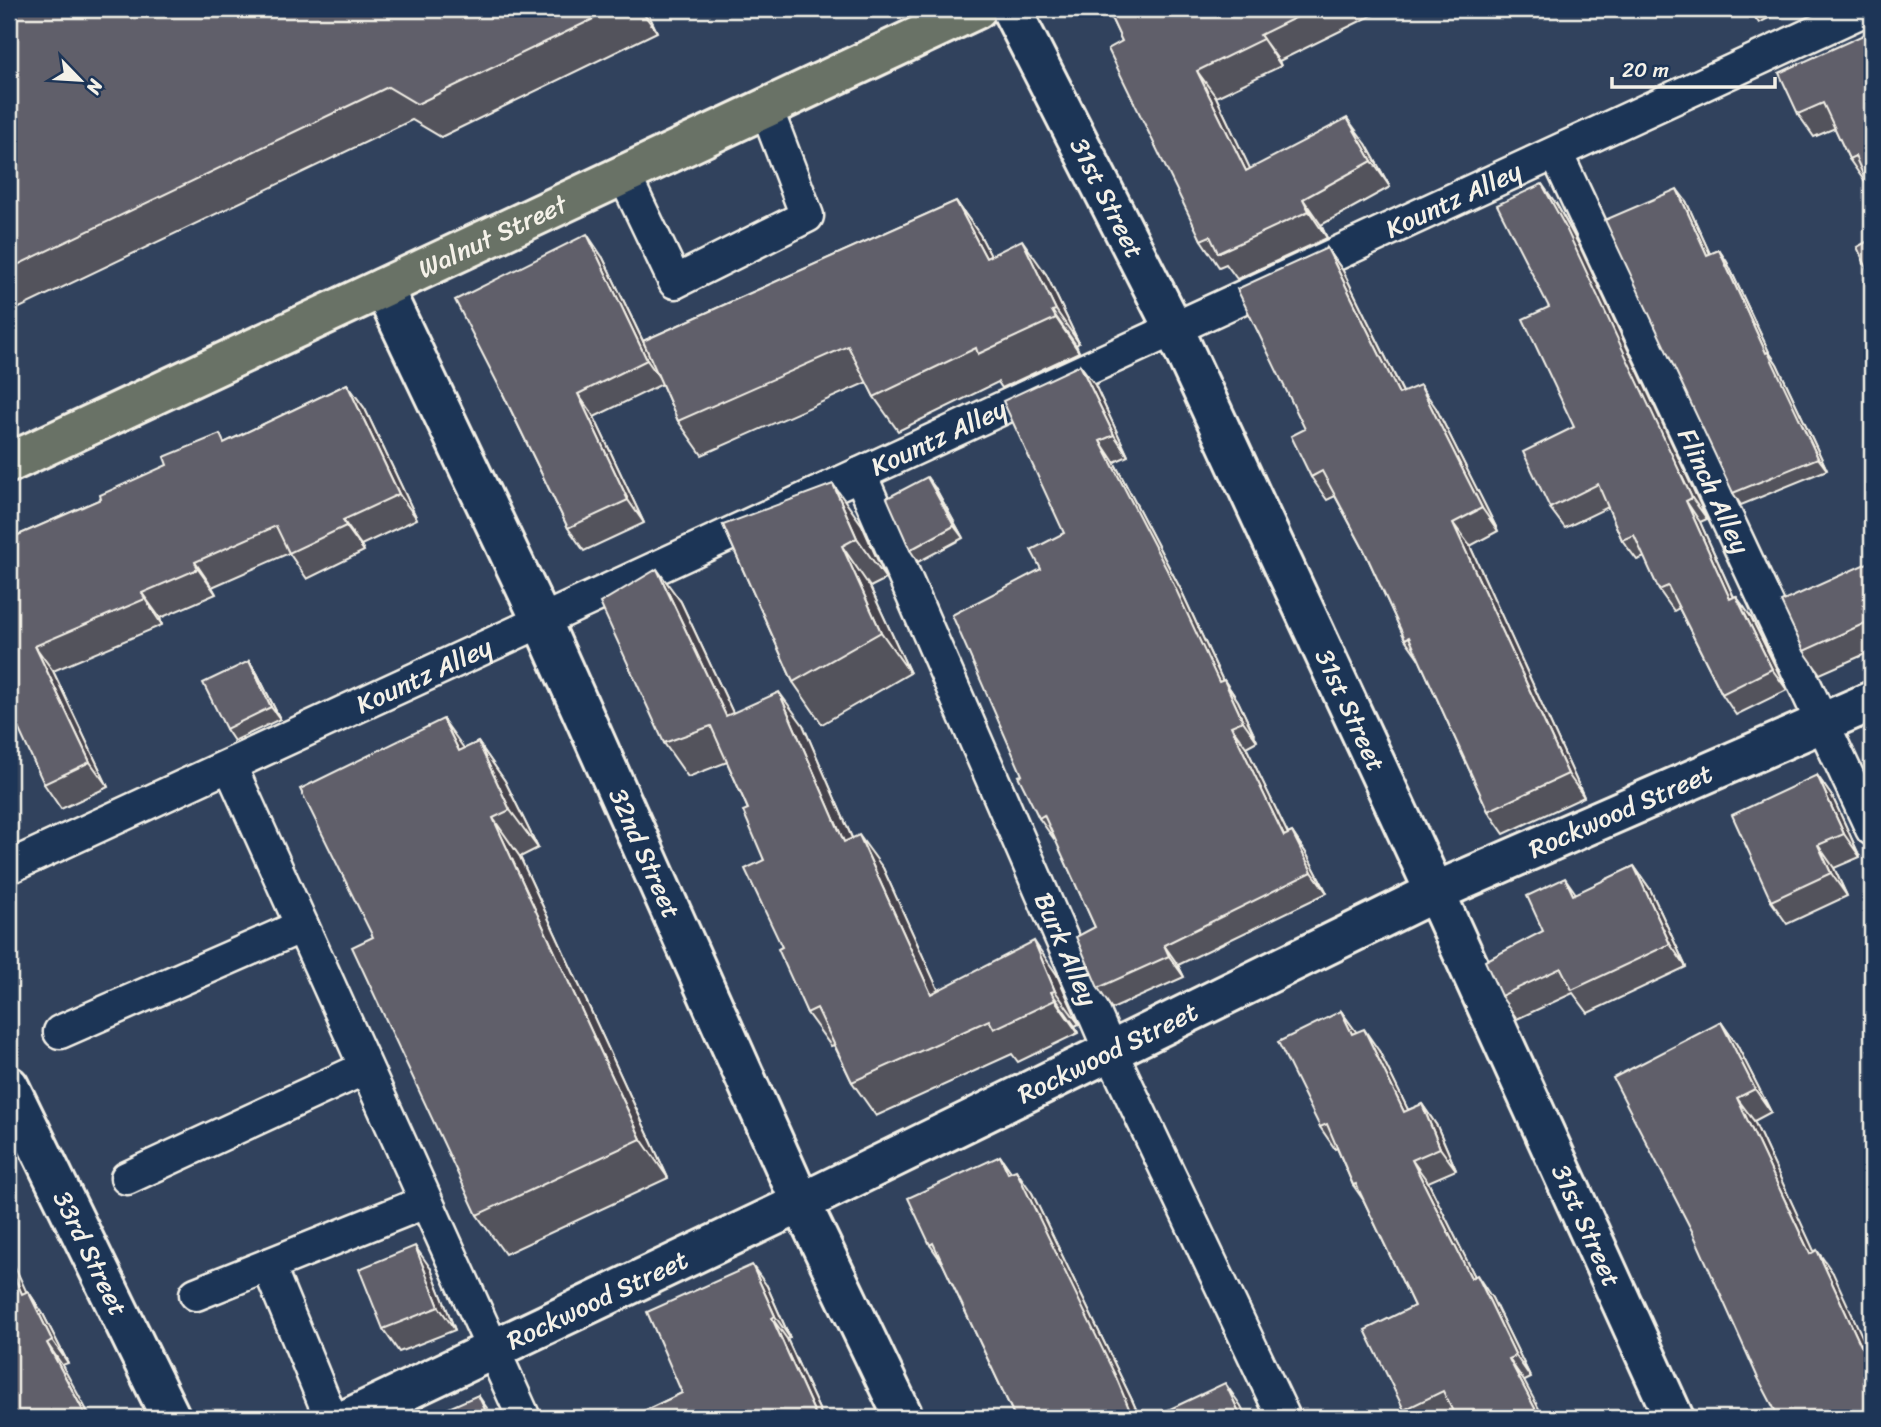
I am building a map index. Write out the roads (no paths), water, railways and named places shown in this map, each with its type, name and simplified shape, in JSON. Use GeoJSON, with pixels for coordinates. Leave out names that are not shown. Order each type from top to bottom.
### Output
{"type":"FeatureCollection","features":[{"type":"Feature","properties":{"kind":"main road","name":"Walnut Street"},"geometry":{"type":"LineString","coordinates":[[9,463],[977,9]]}},
{"type":"Feature","properties":{"kind":"street","name":"31st Street"},"geometry":{"type":"LineString","coordinates":[[1011,9],[1174,329],[1436,892],[1674,1418]]}},
{"type":"Feature","properties":{"kind":"street","name":"32nd Street"},"geometry":{"type":"LineString","coordinates":[[383,288],[542,622],[801,1203],[904,1418]]}},
{"type":"Feature","properties":{"kind":"street","name":"Rockwood Street"},"geometry":{"type":"LineString","coordinates":[[349,1418],[801,1203],[1436,892],[1872,701]]}},
{"type":"Feature","properties":{"kind":"street","name":"33rd Street"},"geometry":{"type":"LineString","coordinates":[[9,1086],[171,1418]]}},
{"type":"Feature","properties":{"kind":"lane","name":"Kountz Alley"},"geometry":{"type":"LineString","coordinates":[[9,867],[1866,9]]}},
{"type":"Feature","properties":{"kind":"lane"},"geometry":{"type":"LineString","coordinates":[[624,175],[676,282],[807,216],[766,108]]}},
{"type":"Feature","properties":{"kind":"lane","name":"Flinch Alley"},"geometry":{"type":"LineString","coordinates":[[1556,153],[1872,829]]}},
{"type":"Feature","properties":{"kind":"lane","name":"Burk Alley"},"geometry":{"type":"LineString","coordinates":[[860,474],[1110,1050],[1284,1418]]}},
{"type":"Feature","properties":{"kind":"lane"},"geometry":{"type":"LineString","coordinates":[[230,765],[524,1418]]}},
{"type":"Feature","properties":{"kind":"lane"},"geometry":{"type":"LineString","coordinates":[[60,1032],[302,926]]}},
{"type":"Feature","properties":{"kind":"lane"},"geometry":{"type":"LineString","coordinates":[[127,1178],[365,1068]]}},
{"type":"Feature","properties":{"kind":"lane"},"geometry":{"type":"LineString","coordinates":[[195,1294],[425,1202]]}},
{"type":"Feature","properties":{"kind":"lane"},"geometry":{"type":"LineString","coordinates":[[268,1265],[331,1418]]}}]}
